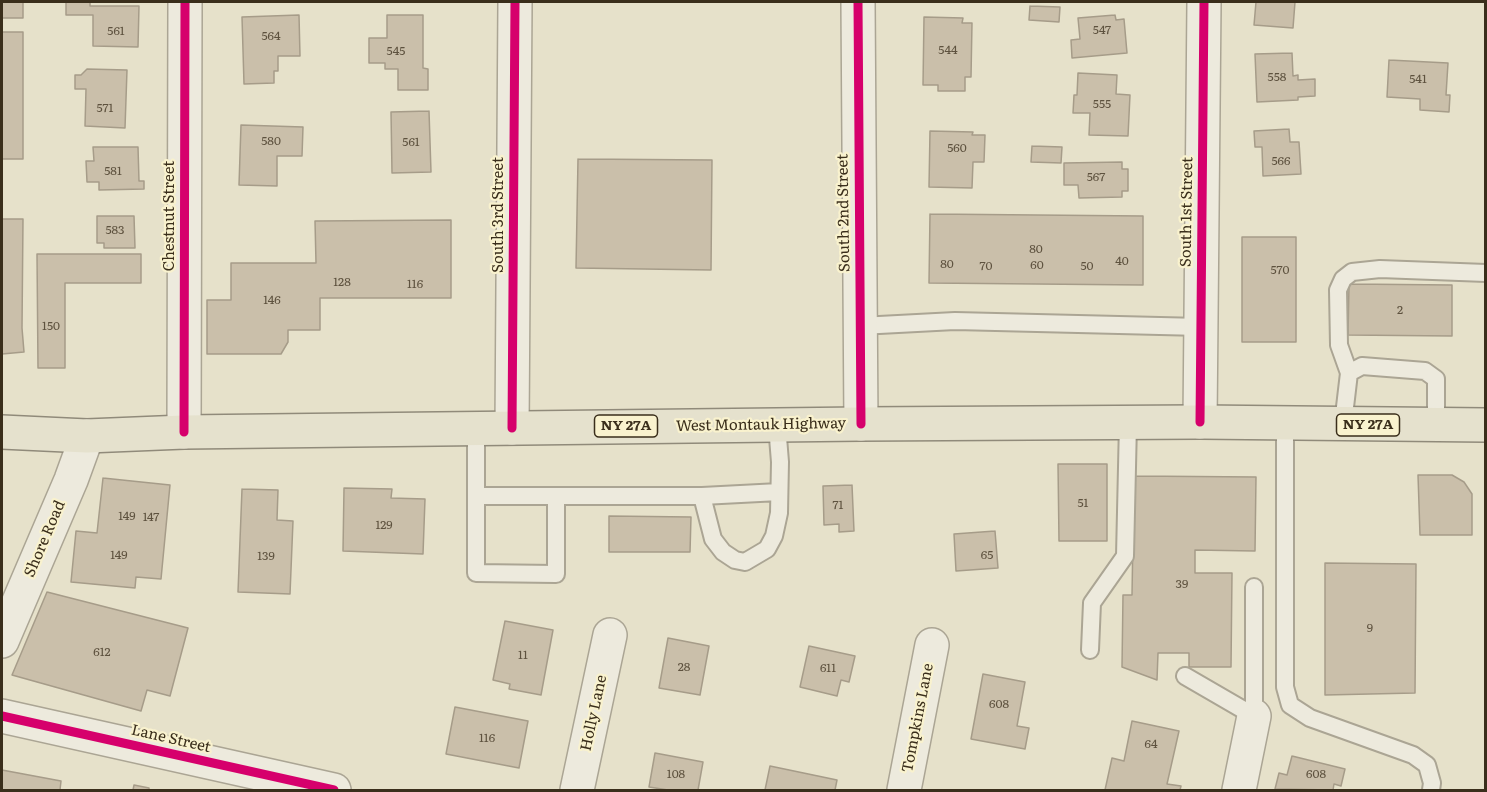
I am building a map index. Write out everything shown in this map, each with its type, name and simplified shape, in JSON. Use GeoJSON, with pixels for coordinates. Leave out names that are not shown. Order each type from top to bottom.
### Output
{"type":"FeatureCollection","features":[{"type":"Feature","properties":{"kind":"main road","name":"West Montauk Highway"},"geometry":{"type":"LineString","coordinates":[[2,432],[87,436],[184,432],[861,424],[1200,422],[1485,425]]}},
{"type":"Feature","properties":{"kind":"street","name":"Chestnut Street"},"geometry":{"type":"LineString","coordinates":[[184,432],[185,2]]}},
{"type":"Feature","properties":{"kind":"street","name":"South 3rd Street"},"geometry":{"type":"LineString","coordinates":[[512,428],[515,2]]}},
{"type":"Feature","properties":{"kind":"street","name":"South 2nd Street"},"geometry":{"type":"LineString","coordinates":[[858,2],[861,424]]}},
{"type":"Feature","properties":{"kind":"street","name":"South 1st Street"},"geometry":{"type":"LineString","coordinates":[[1200,422],[1204,2]]}},
{"type":"Feature","properties":{"kind":"street","name":"Shore Road"},"geometry":{"type":"LineString","coordinates":[[2,641],[71,480],[87,436]]}},
{"type":"Feature","properties":{"kind":"street","name":"Holly Lane"},"geometry":{"type":"LineString","coordinates":[[577,790],[610,635]]}},
{"type":"Feature","properties":{"kind":"street","name":"Tompkins Lane"},"geometry":{"type":"LineString","coordinates":[[904,790],[932,645]]}},
{"type":"Feature","properties":{"kind":"street","name":"Lane Street"},"geometry":{"type":"LineString","coordinates":[[2,716],[258,783],[334,790]]}},
{"type":"Feature","properties":{"kind":"street"},"geometry":{"type":"LineString","coordinates":[[1239,790],[1254,716]]}},
{"type":"Feature","properties":{"kind":"lane"},"geometry":{"type":"LineString","coordinates":[[1343,424],[1349,373],[1339,345],[1338,290],[1343,279],[1352,272],[1380,269],[1485,273]]}},
{"type":"Feature","properties":{"kind":"lane"},"geometry":{"type":"LineString","coordinates":[[860,326],[955,321],[1201,327]]}},
{"type":"Feature","properties":{"kind":"lane"},"geometry":{"type":"LineString","coordinates":[[1349,373],[1362,366],[1425,371],[1436,379],[1436,425]]}},
{"type":"Feature","properties":{"kind":"lane"},"geometry":{"type":"LineString","coordinates":[[1090,650],[1092,603],[1125,556],[1128,423]]}},
{"type":"Feature","properties":{"kind":"lane"},"geometry":{"type":"LineString","coordinates":[[1285,424],[1285,687],[1290,705],[1310,718],[1413,755],[1427,765],[1432,783],[1431,790]]}},
{"type":"Feature","properties":{"kind":"lane"},"geometry":{"type":"LineString","coordinates":[[702,496],[713,539],[723,552],[735,560],[746,562],[767,549],[774,536],[779,513],[777,425]]}},
{"type":"Feature","properties":{"kind":"lane"},"geometry":{"type":"LineString","coordinates":[[476,429],[476,573],[555,574],[556,496]]}},
{"type":"Feature","properties":{"kind":"lane"},"geometry":{"type":"LineString","coordinates":[[476,496],[702,496],[779,492]]}},
{"type":"Feature","properties":{"kind":"lane"},"geometry":{"type":"LineString","coordinates":[[1254,588],[1254,716]]}},
{"type":"Feature","properties":{"kind":"lane"},"geometry":{"type":"LineString","coordinates":[[1185,676],[1254,716]]}},
{"type":"Feature","properties":{"kind":"building"},"geometry":{"type":"Polygon","coordinates":[[[2,2],[23,2],[23,18],[2,18],[2,2]]]}},
{"type":"Feature","properties":{"kind":"building"},"geometry":{"type":"Polygon","coordinates":[[[66,2],[90,2],[90,6],[139,6],[138,47],[93,46],[93,15],[66,15],[66,2]]]}},
{"type":"Feature","properties":{"kind":"building"},"geometry":{"type":"Polygon","coordinates":[[[1256,2],[1295,2],[1293,28],[1254,25],[1256,2]]]}},
{"type":"Feature","properties":{"kind":"building"},"geometry":{"type":"Polygon","coordinates":[[[1030,6],[1060,7],[1059,22],[1029,20],[1030,6]]]}},
{"type":"Feature","properties":{"kind":"building"},"geometry":{"type":"Polygon","coordinates":[[[299,15],[300,56],[278,56],[278,71],[274,71],[274,83],[244,84],[242,17],[299,15]]]}},
{"type":"Feature","properties":{"kind":"building"},"geometry":{"type":"Polygon","coordinates":[[[387,15],[423,15],[423,68],[428,69],[428,90],[398,90],[398,69],[385,69],[385,63],[369,63],[369,38],[387,38],[387,15]]]}},
{"type":"Feature","properties":{"kind":"building"},"geometry":{"type":"Polygon","coordinates":[[[1115,15],[1116,20],[1124,19],[1127,53],[1072,58],[1071,40],[1080,39],[1078,18],[1115,15]]]}},
{"type":"Feature","properties":{"kind":"building"},"geometry":{"type":"Polygon","coordinates":[[[924,17],[963,18],[962,23],[972,23],[971,77],[965,77],[965,91],[938,91],[938,85],[923,85],[924,17]]]}},
{"type":"Feature","properties":{"kind":"building"},"geometry":{"type":"Polygon","coordinates":[[[2,32],[23,32],[23,159],[2,159],[2,32]]]}},
{"type":"Feature","properties":{"kind":"building"},"geometry":{"type":"Polygon","coordinates":[[[1292,53],[1293,76],[1298,75],[1298,80],[1315,79],[1315,96],[1298,97],[1298,100],[1257,102],[1255,54],[1292,53]]]}},
{"type":"Feature","properties":{"kind":"building"},"geometry":{"type":"Polygon","coordinates":[[[1389,60],[1448,63],[1446,95],[1450,95],[1449,112],[1420,110],[1420,99],[1387,97],[1389,60]]]}},
{"type":"Feature","properties":{"kind":"building"},"geometry":{"type":"Polygon","coordinates":[[[87,69],[127,70],[125,128],[85,126],[86,89],[75,89],[75,75],[81,75],[87,69]]]}},
{"type":"Feature","properties":{"kind":"building"},"geometry":{"type":"Polygon","coordinates":[[[1078,73],[1117,75],[1116,94],[1130,95],[1128,136],[1089,135],[1090,113],[1073,113],[1078,73]]]}},
{"type":"Feature","properties":{"kind":"building"},"geometry":{"type":"Polygon","coordinates":[[[429,111],[431,172],[392,173],[391,112],[429,111]]]}},
{"type":"Feature","properties":{"kind":"building"},"geometry":{"type":"Polygon","coordinates":[[[241,125],[303,127],[302,156],[277,156],[277,186],[239,185],[241,125]]]}},
{"type":"Feature","properties":{"kind":"building"},"geometry":{"type":"Polygon","coordinates":[[[1289,129],[1290,142],[1299,142],[1301,174],[1263,176],[1262,147],[1255,147],[1254,131],[1289,129]]]}},
{"type":"Feature","properties":{"kind":"building"},"geometry":{"type":"Polygon","coordinates":[[[930,131],[973,132],[972,135],[985,135],[984,162],[973,162],[972,188],[929,187],[930,131]]]}},
{"type":"Feature","properties":{"kind":"building"},"geometry":{"type":"Polygon","coordinates":[[[1032,146],[1062,147],[1061,163],[1031,162],[1032,146]]]}},
{"type":"Feature","properties":{"kind":"building"},"geometry":{"type":"Polygon","coordinates":[[[93,147],[138,147],[139,181],[144,181],[144,189],[99,190],[99,182],[87,182],[86,161],[94,161],[93,147]]]}},
{"type":"Feature","properties":{"kind":"building"},"geometry":{"type":"Polygon","coordinates":[[[578,159],[712,160],[711,270],[576,268],[578,159]]]}},
{"type":"Feature","properties":{"kind":"building"},"geometry":{"type":"Polygon","coordinates":[[[1122,162],[1122,169],[1128,169],[1128,191],[1122,191],[1122,197],[1079,198],[1078,185],[1064,185],[1064,163],[1122,162]]]}},
{"type":"Feature","properties":{"kind":"building"},"geometry":{"type":"Polygon","coordinates":[[[930,214],[1143,216],[1143,285],[929,283],[930,214]]]}},
{"type":"Feature","properties":{"kind":"building"},"geometry":{"type":"Polygon","coordinates":[[[97,216],[134,216],[135,248],[104,248],[104,243],[97,243],[97,216]]]}},
{"type":"Feature","properties":{"kind":"building"},"geometry":{"type":"Polygon","coordinates":[[[2,219],[23,219],[22,328],[24,352],[2,354],[2,219]]]}},
{"type":"Feature","properties":{"kind":"building"},"geometry":{"type":"Polygon","coordinates":[[[451,220],[451,298],[320,298],[320,330],[288,330],[288,342],[281,354],[207,354],[207,300],[231,300],[231,263],[316,263],[315,221],[451,220]]]}},
{"type":"Feature","properties":{"kind":"building"},"geometry":{"type":"Polygon","coordinates":[[[1242,237],[1296,237],[1296,342],[1242,342],[1242,237]]]}},
{"type":"Feature","properties":{"kind":"building"},"geometry":{"type":"Polygon","coordinates":[[[37,254],[141,254],[141,283],[65,283],[65,368],[38,368],[37,254]]]}},
{"type":"Feature","properties":{"kind":"building"},"geometry":{"type":"Polygon","coordinates":[[[1349,284],[1452,285],[1452,336],[1348,335],[1349,284]]]}},
{"type":"Feature","properties":{"kind":"building"},"geometry":{"type":"Polygon","coordinates":[[[1058,464],[1107,464],[1107,541],[1059,541],[1058,464]]]}},
{"type":"Feature","properties":{"kind":"building"},"geometry":{"type":"Polygon","coordinates":[[[1418,475],[1452,475],[1464,482],[1472,494],[1472,535],[1420,535],[1418,475]]]}},
{"type":"Feature","properties":{"kind":"building"},"geometry":{"type":"Polygon","coordinates":[[[1134,476],[1256,477],[1255,551],[1195,550],[1195,573],[1232,573],[1231,667],[1189,667],[1189,653],[1158,653],[1157,680],[1122,667],[1123,595],[1132,595],[1134,476]]]}},
{"type":"Feature","properties":{"kind":"building"},"geometry":{"type":"Polygon","coordinates":[[[103,478],[170,485],[161,579],[136,577],[135,588],[71,582],[76,531],[97,533],[103,478]]]}},
{"type":"Feature","properties":{"kind":"building"},"geometry":{"type":"Polygon","coordinates":[[[852,485],[854,531],[839,532],[839,524],[824,525],[823,486],[852,485]]]}},
{"type":"Feature","properties":{"kind":"building"},"geometry":{"type":"Polygon","coordinates":[[[344,488],[392,489],[391,498],[425,499],[423,554],[343,551],[344,488]]]}},
{"type":"Feature","properties":{"kind":"building"},"geometry":{"type":"Polygon","coordinates":[[[242,489],[278,490],[277,520],[293,521],[290,594],[238,592],[242,489]]]}},
{"type":"Feature","properties":{"kind":"building"},"geometry":{"type":"Polygon","coordinates":[[[609,516],[691,517],[690,552],[609,552],[609,516]]]}},
{"type":"Feature","properties":{"kind":"building"},"geometry":{"type":"Polygon","coordinates":[[[995,531],[998,568],[956,571],[954,534],[995,531]]]}},
{"type":"Feature","properties":{"kind":"building"},"geometry":{"type":"Polygon","coordinates":[[[1325,563],[1416,564],[1415,693],[1325,695],[1325,563]]]}},
{"type":"Feature","properties":{"kind":"building"},"geometry":{"type":"Polygon","coordinates":[[[47,592],[188,628],[170,696],[147,690],[141,711],[12,675],[47,592]]]}},
{"type":"Feature","properties":{"kind":"building"},"geometry":{"type":"Polygon","coordinates":[[[505,621],[553,630],[541,695],[509,689],[510,684],[493,680],[505,621]]]}},
{"type":"Feature","properties":{"kind":"building"},"geometry":{"type":"Polygon","coordinates":[[[668,638],[709,646],[700,695],[659,688],[668,638]]]}},
{"type":"Feature","properties":{"kind":"building"},"geometry":{"type":"Polygon","coordinates":[[[809,646],[855,656],[849,682],[841,680],[837,696],[800,687],[809,646]]]}},
{"type":"Feature","properties":{"kind":"building"},"geometry":{"type":"Polygon","coordinates":[[[983,674],[1025,682],[1017,726],[1029,728],[1025,749],[971,739],[983,674]]]}},
{"type":"Feature","properties":{"kind":"building"},"geometry":{"type":"Polygon","coordinates":[[[455,707],[528,721],[519,768],[446,754],[455,707]]]}},
{"type":"Feature","properties":{"kind":"building"},"geometry":{"type":"Polygon","coordinates":[[[1132,721],[1179,731],[1167,784],[1181,786],[1180,790],[1105,790],[1112,758],[1124,761],[1132,721]]]}},
{"type":"Feature","properties":{"kind":"building"},"geometry":{"type":"Polygon","coordinates":[[[655,753],[703,762],[698,790],[668,790],[649,787],[655,753]]]}},
{"type":"Feature","properties":{"kind":"building"},"geometry":{"type":"Polygon","coordinates":[[[1292,756],[1345,769],[1341,786],[1334,784],[1333,790],[1275,789],[1279,773],[1287,775],[1292,756]]]}},
{"type":"Feature","properties":{"kind":"building"},"geometry":{"type":"Polygon","coordinates":[[[770,766],[837,780],[835,790],[765,790],[770,766]]]}},
{"type":"Feature","properties":{"kind":"building"},"geometry":{"type":"Polygon","coordinates":[[[2,770],[61,781],[60,790],[2,790],[2,770]]]}},
{"type":"Feature","properties":{"kind":"building"},"geometry":{"type":"Polygon","coordinates":[[[134,785],[149,788],[149,790],[133,790],[134,785]]]}},
{"type":"Feature","properties":{"kind":"cycle path"},"geometry":{"type":"LineString","coordinates":[[184,432],[185,2]]}},
{"type":"Feature","properties":{"kind":"cycle path"},"geometry":{"type":"LineString","coordinates":[[512,428],[515,2]]}},
{"type":"Feature","properties":{"kind":"cycle path"},"geometry":{"type":"LineString","coordinates":[[858,2],[861,424]]}},
{"type":"Feature","properties":{"kind":"cycle path"},"geometry":{"type":"LineString","coordinates":[[1200,422],[1204,2]]}},
{"type":"Feature","properties":{"kind":"cycle path"},"geometry":{"type":"LineString","coordinates":[[2,716],[334,790]]}}]}
